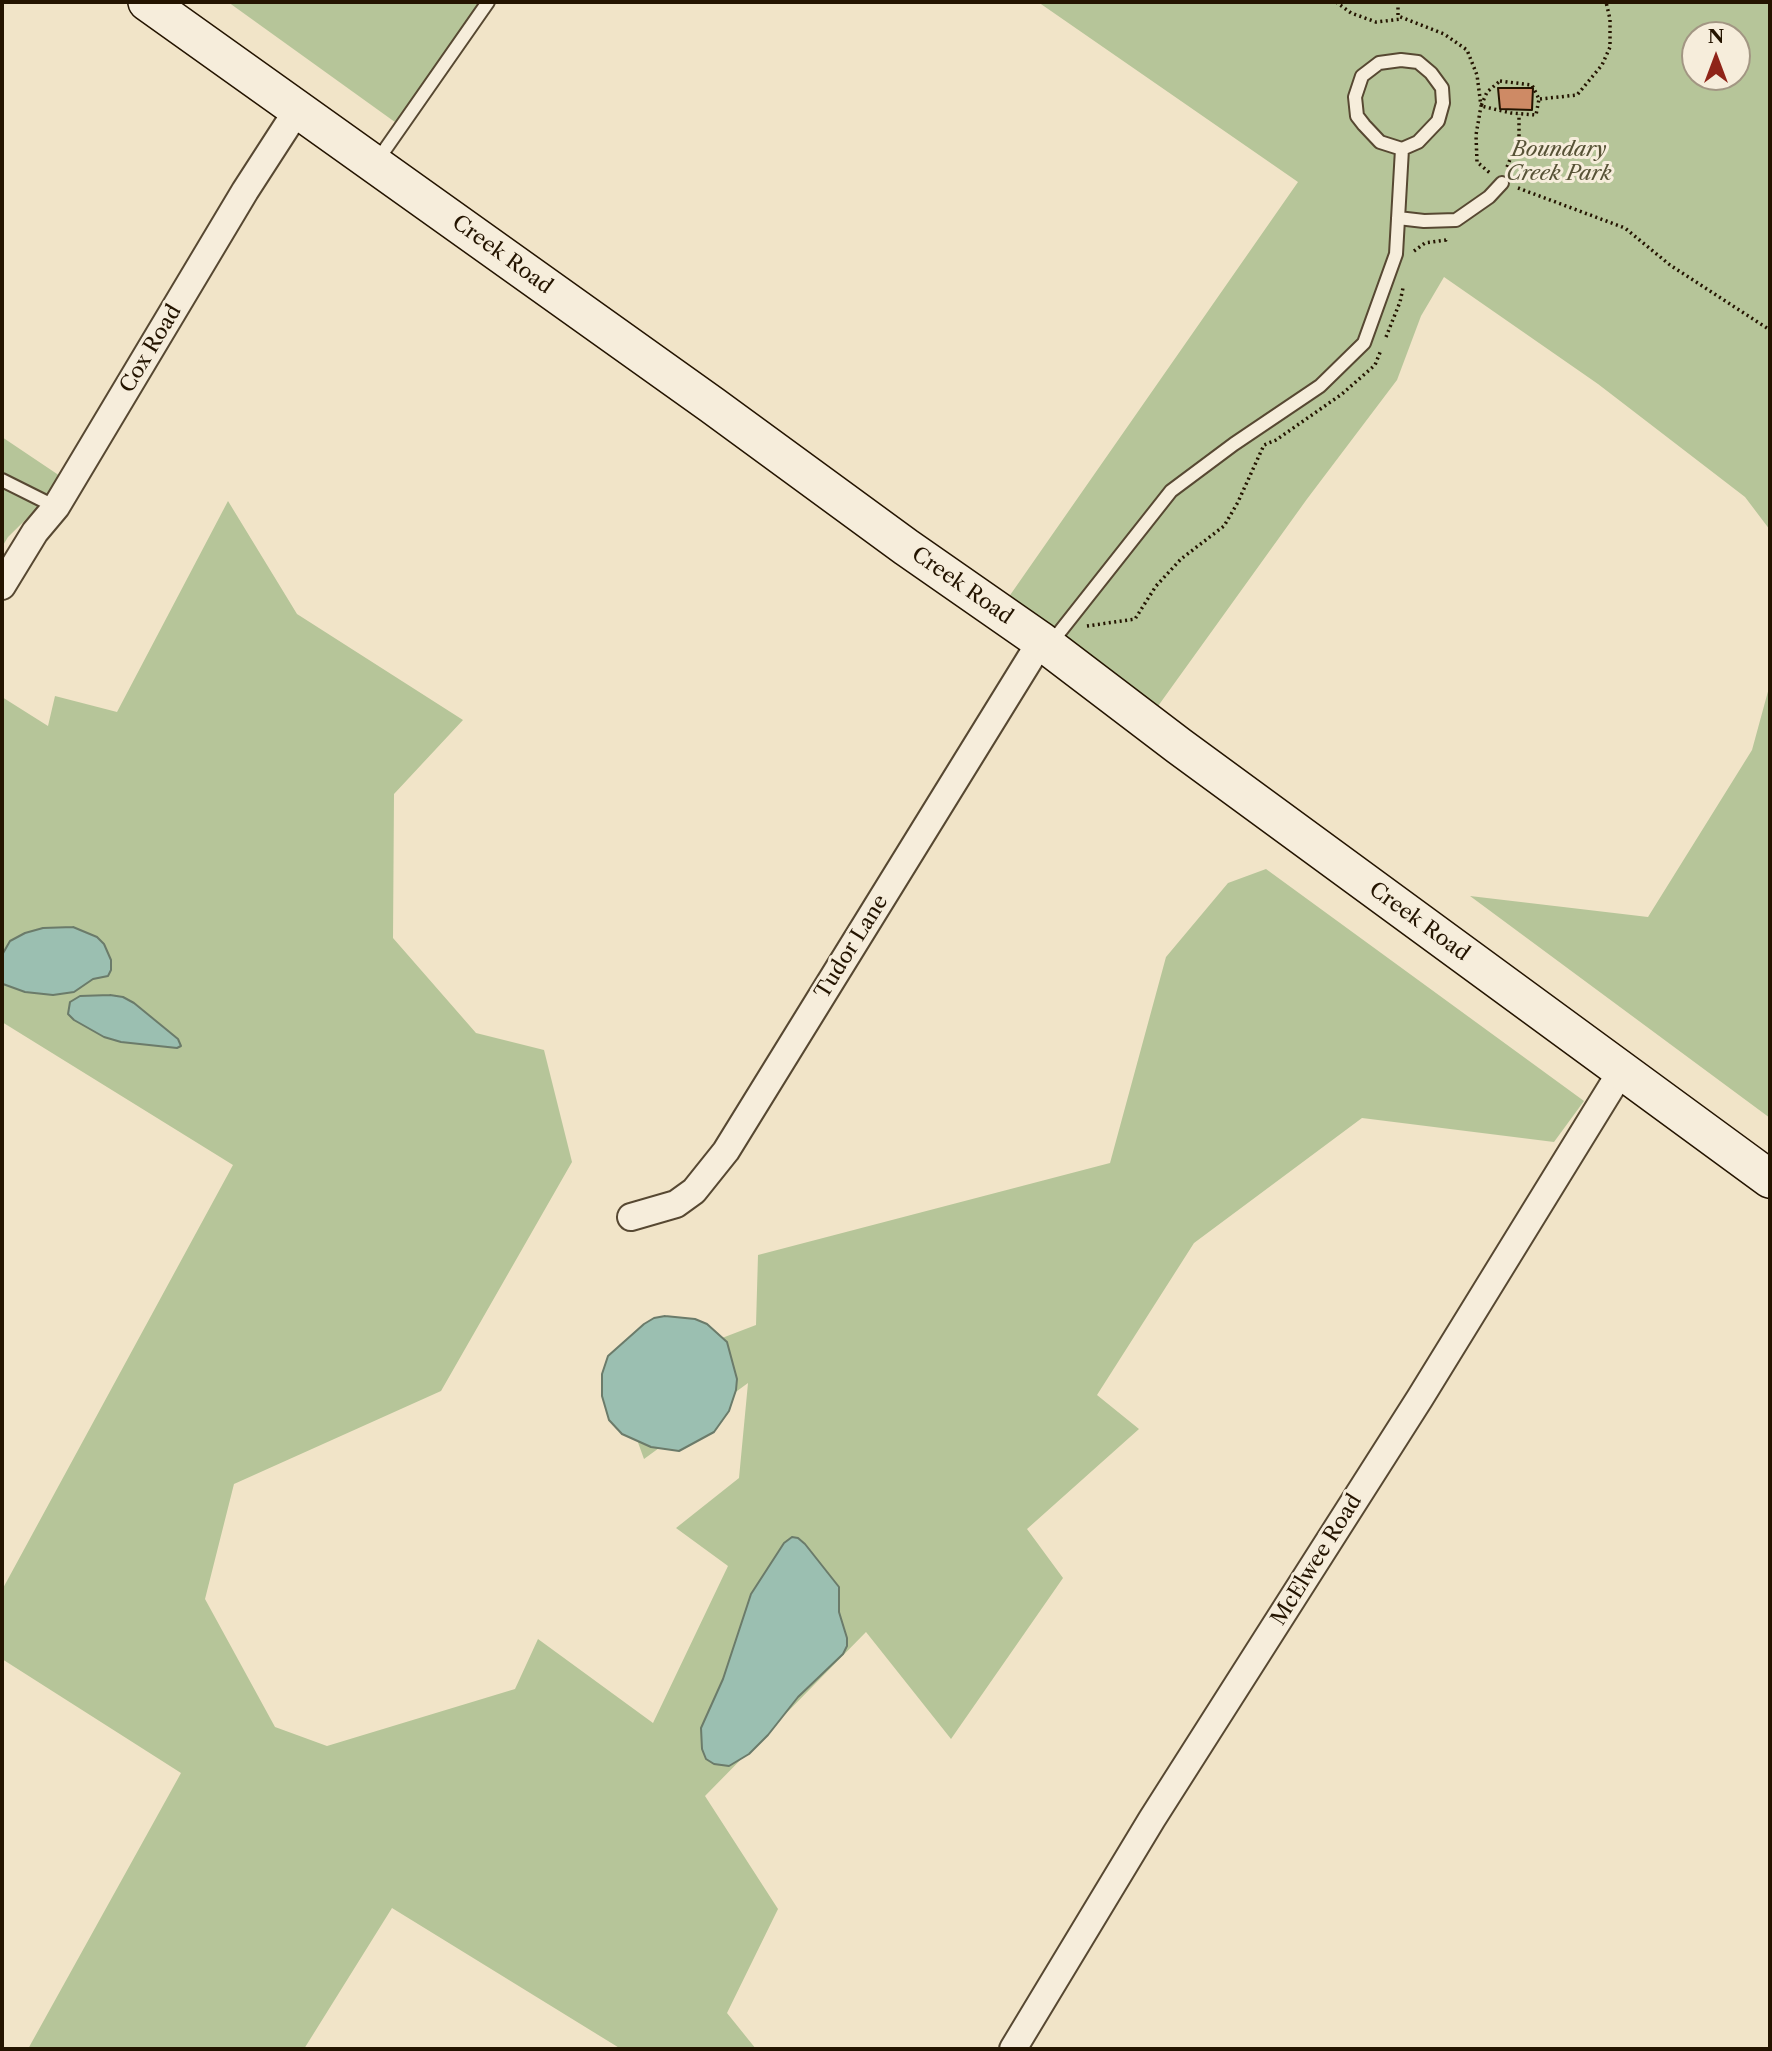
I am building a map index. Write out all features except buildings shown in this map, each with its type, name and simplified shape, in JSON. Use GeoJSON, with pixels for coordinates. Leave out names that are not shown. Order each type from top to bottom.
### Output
{"type":"FeatureCollection","features":[{"type":"Feature","properties":{"kind":"main road","name":"Creek Road"},"geometry":{"type":"LineString","coordinates":[[147,2],[906,547],[1045,643],[1179,746],[1770,1179]]}},
{"type":"Feature","properties":{"kind":"street","name":"Cox Road"},"geometry":{"type":"LineString","coordinates":[[2,586],[35,532],[57,507],[239,202],[298,109]]}},
{"type":"Feature","properties":{"kind":"street","name":"Tudor Lane"},"geometry":{"type":"LineString","coordinates":[[631,1217],[676,1204],[694,1191],[726,1151],[1045,643]]}},
{"type":"Feature","properties":{"kind":"street","name":"McElwee Road"},"geometry":{"type":"LineString","coordinates":[[1013,2049],[1152,1819],[1413,1410],[1622,1070]]}},
{"type":"Feature","properties":{"kind":"lane"},"geometry":{"type":"LineString","coordinates":[[375,164],[488,2]]}},
{"type":"Feature","properties":{"kind":"lane"},"geometry":{"type":"LineString","coordinates":[[1401,60],[1418,62],[1442,88],[1443,103],[1438,121],[1418,142],[1402,149],[1380,142],[1357,116],[1355,97],[1362,76],[1379,63],[1401,60]]}},
{"type":"Feature","properties":{"kind":"lane"},"geometry":{"type":"LineString","coordinates":[[1045,643],[1171,491],[1234,444],[1320,386],[1363,343],[1396,254],[1402,149]]}},
{"type":"Feature","properties":{"kind":"lane"},"geometry":{"type":"LineString","coordinates":[[1398,218],[1424,221],[1456,220],[1489,197],[1502,183]]}},
{"type":"Feature","properties":{"kind":"lane"},"geometry":{"type":"LineString","coordinates":[[2,480],[57,507]]}},
{"type":"Feature","properties":{"kind":"path"},"geometry":{"type":"LineString","coordinates":[[1336,2],[1351,13],[1376,22],[1405,18]]}},
{"type":"Feature","properties":{"kind":"path"},"geometry":{"type":"LineString","coordinates":[[1539,99],[1577,95],[1602,65],[1610,47],[1610,19],[1606,2]]}},
{"type":"Feature","properties":{"kind":"path"},"geometry":{"type":"LineString","coordinates":[[1500,81],[1532,85],[1539,99],[1536,115],[1482,106],[1487,92],[1500,81]]}},
{"type":"Feature","properties":{"kind":"path"},"geometry":{"type":"LineString","coordinates":[[1519,114],[1519,137],[1502,183],[1625,228],[1671,265],[1770,330]]}},
{"type":"Feature","properties":{"kind":"path"},"geometry":{"type":"LineString","coordinates":[[1410,254],[1425,243],[1446,240],[1456,220]]}},
{"type":"Feature","properties":{"kind":"path"},"geometry":{"type":"LineString","coordinates":[[1082,626],[1135,619],[1156,586],[1181,559],[1224,526],[1264,445],[1314,415],[1375,365],[1405,282]]}},
{"type":"Feature","properties":{"kind":"green space"},"geometry":{"type":"Polygon","coordinates":[[[228,2],[489,2],[406,130],[228,2]]]}},
{"type":"Feature","properties":{"kind":"green space","name":"Boundary Creek Park"},"geometry":{"type":"Polygon","coordinates":[[[1038,2],[1770,2],[1770,530],[1745,497],[1598,384],[1444,277],[1421,316],[1397,380],[1307,499],[1148,720],[999,611],[1298,182],[1038,2]]]}},
{"type":"Feature","properties":{"kind":"green space"},"geometry":{"type":"Polygon","coordinates":[[[2,437],[66,480],[8,537],[2,547],[2,437]]]}},
{"type":"Feature","properties":{"kind":"green space"},"geometry":{"type":"Polygon","coordinates":[[[228,501],[297,614],[463,720],[394,794],[393,938],[476,1033],[544,1050],[572,1162],[441,1391],[234,1484],[205,1599],[275,1727],[327,1746],[515,1689],[538,1639],[653,1723],[728,1566],[676,1528],[739,1478],[748,1383],[644,1459],[615,1379],[756,1325],[758,1255],[1110,1163],[1166,957],[1228,883],[1266,869],[1584,1101],[1554,1142],[1362,1118],[1194,1243],[1097,1395],[1139,1429],[1027,1529],[1063,1578],[951,1739],[866,1632],[705,1796],[778,1909],[727,2013],[756,2049],[621,2049],[392,1908],[304,2049],[28,2049],[181,1773],[2,1659],[2,1590],[233,1165],[2,1022],[2,697],[48,726],[55,696],[117,712],[228,501]]]}},
{"type":"Feature","properties":{"kind":"green space"},"geometry":{"type":"Polygon","coordinates":[[[1770,684],[1770,1118],[1470,896],[1648,917],[1752,750],[1770,684]]]}},
{"type":"Feature","properties":{"kind":"shaded area"},"geometry":{"type":"Polygon","coordinates":[[[73,927],[97,937],[104,944],[111,960],[108,976],[93,979],[74,992],[53,995],[25,992],[3,984],[2,955],[10,941],[43,928],[73,927]]]}},
{"type":"Feature","properties":{"kind":"shaded area"},"geometry":{"type":"Polygon","coordinates":[[[80,996],[123,997],[134,1003],[178,1039],[181,1046],[177,1048],[121,1042],[104,1037],[68,1014],[70,1002],[80,996]]]}},
{"type":"Feature","properties":{"kind":"shaded area"},"geometry":{"type":"Polygon","coordinates":[[[665,1316],[695,1319],[707,1324],[727,1342],[737,1379],[729,1411],[714,1432],[679,1451],[651,1447],[622,1434],[609,1420],[602,1396],[602,1374],[608,1356],[644,1324],[665,1316]]]}},
{"type":"Feature","properties":{"kind":"shaded area"},"geometry":{"type":"Polygon","coordinates":[[[792,1537],[805,1544],[839,1587],[839,1612],[847,1646],[843,1654],[798,1697],[749,1754],[729,1766],[714,1764],[706,1759],[702,1749],[701,1728],[723,1679],[751,1594],[784,1543],[792,1537]]]}}]}
